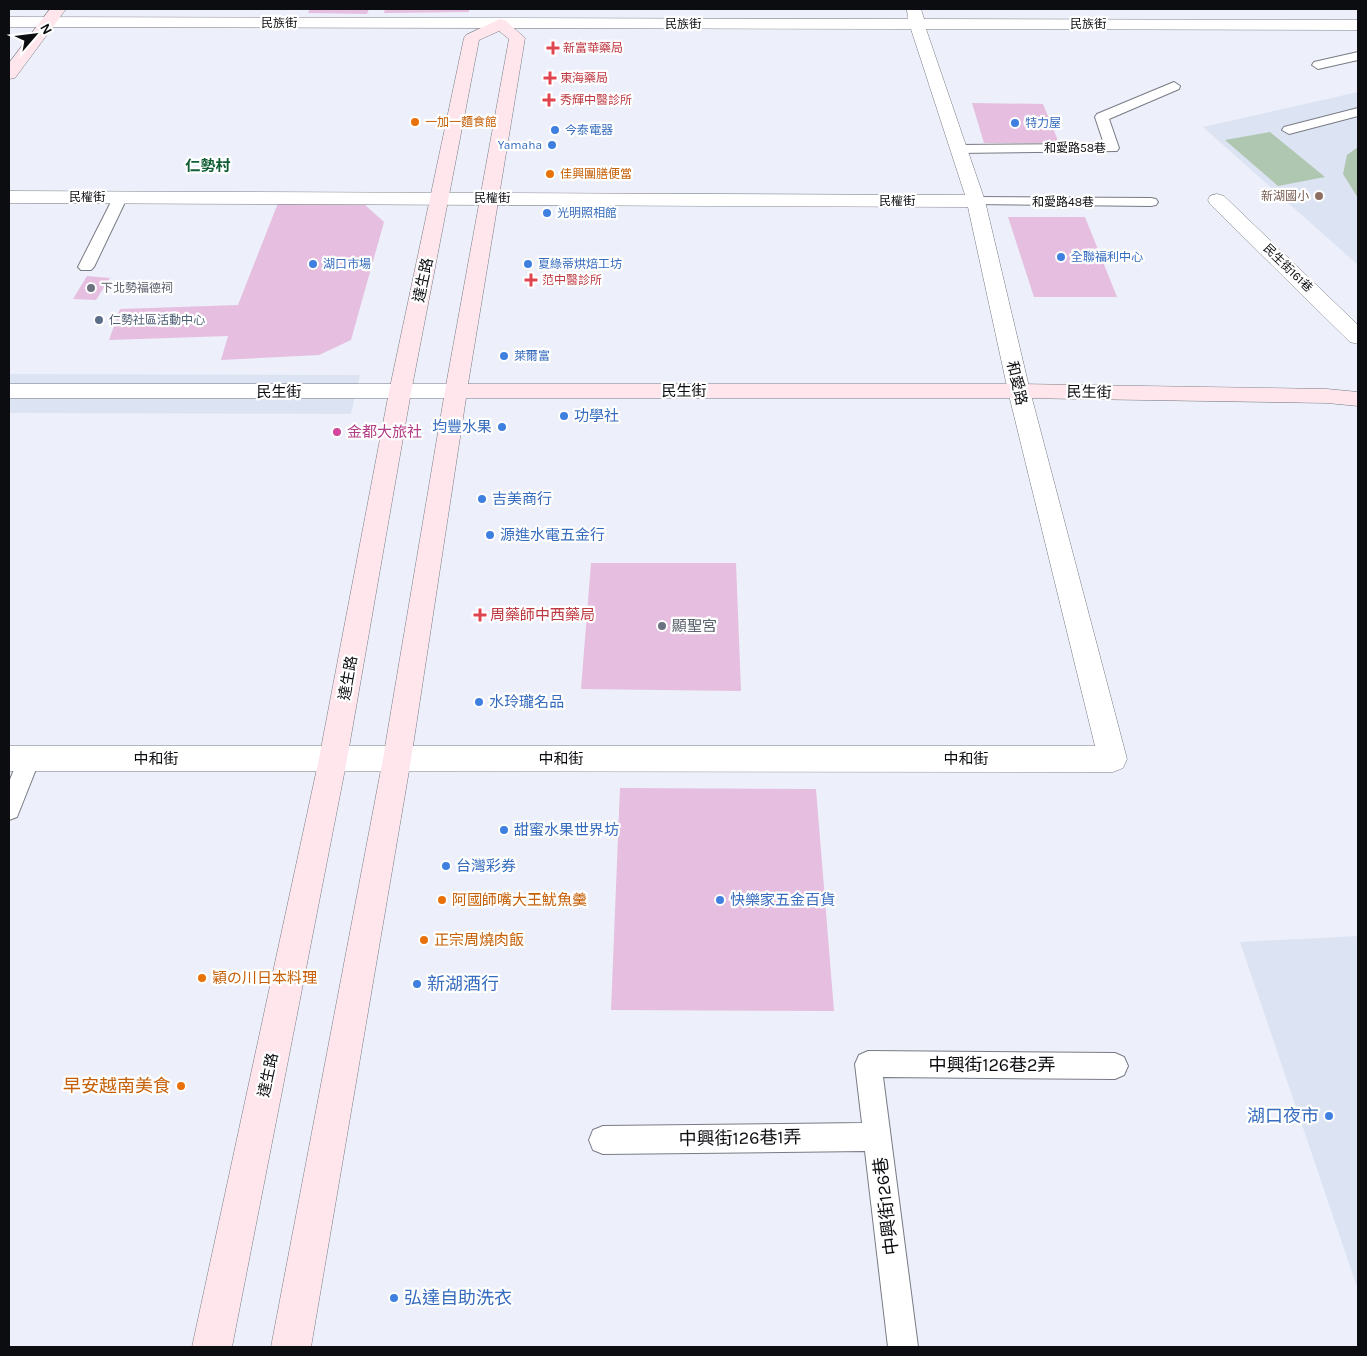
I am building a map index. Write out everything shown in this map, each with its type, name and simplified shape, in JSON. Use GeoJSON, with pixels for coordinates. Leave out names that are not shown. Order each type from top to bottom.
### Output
{"type":"FeatureCollection","features":[{"type":"Feature","properties":{"kind":"main road"},"geometry":{"type":"LineString","coordinates":[[9,74],[58,9]]}},
{"type":"Feature","properties":{"kind":"main road"},"geometry":{"type":"LineString","coordinates":[[291,1347],[397,759],[456,391],[518,38],[494,14]]}},
{"type":"Feature","properties":{"kind":"main road","name":"達生路"},"geometry":{"type":"LineString","coordinates":[[212,1347],[333,759],[400,392],[472,38],[494,14]]}},
{"type":"Feature","properties":{"kind":"main road","name":"民生街"},"geometry":{"type":"LineString","coordinates":[[456,391],[1019,391],[1317,396],[1358,399]]}},
{"type":"Feature","properties":{"kind":"street","name":"達生路"},"geometry":{"type":"LineString","coordinates":[[494,14],[529,9]]}},
{"type":"Feature","properties":{"kind":"street"},"geometry":{"type":"LineString","coordinates":[[1318,9],[1331,25],[1358,39]]}},
{"type":"Feature","properties":{"kind":"street","name":"民族街"},"geometry":{"type":"LineString","coordinates":[[9,22],[494,14],[915,16],[1358,25]]}},
{"type":"Feature","properties":{"kind":"street","name":"和愛路"},"geometry":{"type":"LineString","coordinates":[[915,16],[976,201],[1019,391],[1114,759]]}},
{"type":"Feature","properties":{"kind":"street","name":"民權街"},"geometry":{"type":"LineString","coordinates":[[9,197],[976,201]]}},
{"type":"Feature","properties":{"kind":"street","name":"民生街161巷"},"geometry":{"type":"LineString","coordinates":[[1217,200],[1358,336]]}},
{"type":"Feature","properties":{"kind":"street","name":"民生街"},"geometry":{"type":"LineString","coordinates":[[9,391],[456,391]]}},
{"type":"Feature","properties":{"kind":"street","name":"中和街"},"geometry":{"type":"LineString","coordinates":[[19,758],[1114,759]]}},
{"type":"Feature","properties":{"kind":"lane"},"geometry":{"type":"LineString","coordinates":[[1318,64],[1358,56]]}},
{"type":"Feature","properties":{"kind":"lane","name":"和愛路58巷"},"geometry":{"type":"LineString","coordinates":[[958,149],[1112,148],[1102,117],[1174,86]]}},
{"type":"Feature","properties":{"kind":"lane"},"geometry":{"type":"LineString","coordinates":[[1289,130],[1358,112]]}},
{"type":"Feature","properties":{"kind":"lane"},"geometry":{"type":"LineString","coordinates":[[86,267],[120,198]]}},
{"type":"Feature","properties":{"kind":"lane","name":"和愛路48巷"},"geometry":{"type":"LineString","coordinates":[[976,201],[1151,202]]}},
{"type":"Feature","properties":{"kind":"lane"},"geometry":{"type":"LineString","coordinates":[[9,810],[19,758]]}},
{"type":"Feature","properties":{"kind":"lane","name":"中興街126巷2弄"},"geometry":{"type":"LineString","coordinates":[[868,1064],[1115,1066]]}},
{"type":"Feature","properties":{"kind":"lane","name":"中興街126巷"},"geometry":{"type":"LineString","coordinates":[[868,1064],[903,1347]]}},
{"type":"Feature","properties":{"kind":"lane","name":"中興街126巷1弄"},"geometry":{"type":"LineString","coordinates":[[603,1140],[877,1137]]}},
{"type":"Feature","properties":{"kind":"shaded area","name":"新湖國小"},"geometry":{"type":"Polygon","coordinates":[[[1358,92],[1358,265],[1203,127],[1358,92]]]}},
{"type":"Feature","properties":{"kind":"shaded area"},"geometry":{"type":"Polygon","coordinates":[[[9,374],[360,375],[351,414],[9,413],[9,374]]]}},
{"type":"Feature","properties":{"kind":"shaded area","name":"湖口夜市"},"geometry":{"type":"Polygon","coordinates":[[[1358,936],[1358,1290],[1240,942],[1358,936]]]}},
{"type":"Feature","properties":{"kind":"green space"},"geometry":{"type":"Polygon","coordinates":[[[1270,132],[1325,177],[1278,186],[1225,140],[1270,132]]]}},
{"type":"Feature","properties":{"kind":"green space"},"geometry":{"type":"Polygon","coordinates":[[[1358,147],[1358,198],[1343,174],[1347,155],[1358,147]]]}},
{"type":"Feature","properties":{"kind":"building"},"geometry":{"type":"Polygon","coordinates":[[[310,9],[369,9],[367,14],[308,13],[310,9]]]}},
{"type":"Feature","properties":{"kind":"building"},"geometry":{"type":"Polygon","coordinates":[[[385,9],[469,9],[469,12],[384,13],[385,9]]]}},
{"type":"Feature","properties":{"kind":"building","name":"特力屋"},"geometry":{"type":"Polygon","coordinates":[[[972,103],[1043,104],[1059,143],[984,143],[972,103]]]}},
{"type":"Feature","properties":{"kind":"building","name":"湖口市場"},"geometry":{"type":"Polygon","coordinates":[[[278,203],[364,204],[384,222],[351,340],[319,355],[221,360],[228,336],[109,340],[120,309],[238,305],[278,203]]]}},
{"type":"Feature","properties":{"kind":"building","name":"全聯福利中心"},"geometry":{"type":"Polygon","coordinates":[[[1008,217],[1085,217],[1117,297],[1034,297],[1008,217]]]}},
{"type":"Feature","properties":{"kind":"building","name":"下北勢福德祠"},"geometry":{"type":"Polygon","coordinates":[[[87,276],[110,278],[96,300],[73,299],[87,276]]]}},
{"type":"Feature","properties":{"kind":"building","name":"顯聖宮"},"geometry":{"type":"Polygon","coordinates":[[[591,563],[736,563],[741,691],[581,689],[591,563]]]}},
{"type":"Feature","properties":{"kind":"building","name":"快樂家五金百貨"},"geometry":{"type":"Polygon","coordinates":[[[620,788],[816,789],[834,1011],[611,1010],[620,788]]]}},
{"type":"Feature","properties":{"kind":"place","name":"新富華藥局"},"geometry":{"type":"Point","coordinates":[553,48]}},
{"type":"Feature","properties":{"kind":"place","name":"東海藥局"},"geometry":{"type":"Point","coordinates":[550,78]}},
{"type":"Feature","properties":{"kind":"place","name":"秀輝中醫診所"},"geometry":{"type":"Point","coordinates":[549,100]}},
{"type":"Feature","properties":{"kind":"place","name":"一加一麵食館"},"geometry":{"type":"Point","coordinates":[415,122]}},
{"type":"Feature","properties":{"kind":"place","name":"特力屋"},"geometry":{"type":"Point","coordinates":[1015,123]}},
{"type":"Feature","properties":{"kind":"place","name":"今泰電器"},"geometry":{"type":"Point","coordinates":[555,130]}},
{"type":"Feature","properties":{"kind":"place","name":"Yamaha"},"geometry":{"type":"Point","coordinates":[552,145]}},
{"type":"Feature","properties":{"kind":"place","name":"佳興團膳便當"},"geometry":{"type":"Point","coordinates":[550,174]}},
{"type":"Feature","properties":{"kind":"place","name":"新湖國小"},"geometry":{"type":"Point","coordinates":[1319,196]}},
{"type":"Feature","properties":{"kind":"place","name":"光明照相館"},"geometry":{"type":"Point","coordinates":[547,213]}},
{"type":"Feature","properties":{"kind":"place","name":"全聯福利中心"},"geometry":{"type":"Point","coordinates":[1061,257]}},
{"type":"Feature","properties":{"kind":"place","name":"湖口市場"},"geometry":{"type":"Point","coordinates":[313,264]}},
{"type":"Feature","properties":{"kind":"place","name":"夏綠蒂烘焙工坊"},"geometry":{"type":"Point","coordinates":[528,264]}},
{"type":"Feature","properties":{"kind":"place","name":"范中醫診所"},"geometry":{"type":"Point","coordinates":[531,280]}},
{"type":"Feature","properties":{"kind":"place","name":"下北勢福德祠"},"geometry":{"type":"Point","coordinates":[91,288]}},
{"type":"Feature","properties":{"kind":"place","name":"仁勢社區活動中心"},"geometry":{"type":"Point","coordinates":[99,320]}},
{"type":"Feature","properties":{"kind":"place","name":"萊爾富"},"geometry":{"type":"Point","coordinates":[504,356]}},
{"type":"Feature","properties":{"kind":"place","name":"功學社"},"geometry":{"type":"Point","coordinates":[564,416]}},
{"type":"Feature","properties":{"kind":"place","name":"均豐水果"},"geometry":{"type":"Point","coordinates":[502,427]}},
{"type":"Feature","properties":{"kind":"place","name":"金都大旅社"},"geometry":{"type":"Point","coordinates":[337,432]}},
{"type":"Feature","properties":{"kind":"place","name":"吉美商行"},"geometry":{"type":"Point","coordinates":[482,499]}},
{"type":"Feature","properties":{"kind":"place","name":"源進水電五金行"},"geometry":{"type":"Point","coordinates":[490,535]}},
{"type":"Feature","properties":{"kind":"place","name":"周藥師中西藥局"},"geometry":{"type":"Point","coordinates":[480,615]}},
{"type":"Feature","properties":{"kind":"place","name":"顯聖宮"},"geometry":{"type":"Point","coordinates":[662,626]}},
{"type":"Feature","properties":{"kind":"place","name":"水玲瓏名品"},"geometry":{"type":"Point","coordinates":[479,702]}},
{"type":"Feature","properties":{"kind":"place","name":"甜蜜水果世界坊"},"geometry":{"type":"Point","coordinates":[504,830]}},
{"type":"Feature","properties":{"kind":"place","name":"台灣彩券"},"geometry":{"type":"Point","coordinates":[446,866]}},
{"type":"Feature","properties":{"kind":"place","name":"阿國師嘴大王魷魚羹"},"geometry":{"type":"Point","coordinates":[442,900]}},
{"type":"Feature","properties":{"kind":"place","name":"快樂家五金百貨"},"geometry":{"type":"Point","coordinates":[720,900]}},
{"type":"Feature","properties":{"kind":"place","name":"正宗周燒肉飯"},"geometry":{"type":"Point","coordinates":[424,940]}},
{"type":"Feature","properties":{"kind":"place","name":"穎の川日本料理"},"geometry":{"type":"Point","coordinates":[202,978]}},
{"type":"Feature","properties":{"kind":"place","name":"新湖酒行"},"geometry":{"type":"Point","coordinates":[417,984]}},
{"type":"Feature","properties":{"kind":"place","name":"早安越南美食"},"geometry":{"type":"Point","coordinates":[181,1086]}},
{"type":"Feature","properties":{"kind":"place","name":"湖口夜市"},"geometry":{"type":"Point","coordinates":[1329,1116]}},
{"type":"Feature","properties":{"kind":"place","name":"弘達自助洗衣"},"geometry":{"type":"Point","coordinates":[394,1298]}},
{"type":"Feature","properties":{"kind":"district","name":"仁勢村"},"geometry":{"type":"Point","coordinates":[208,166]}}]}
